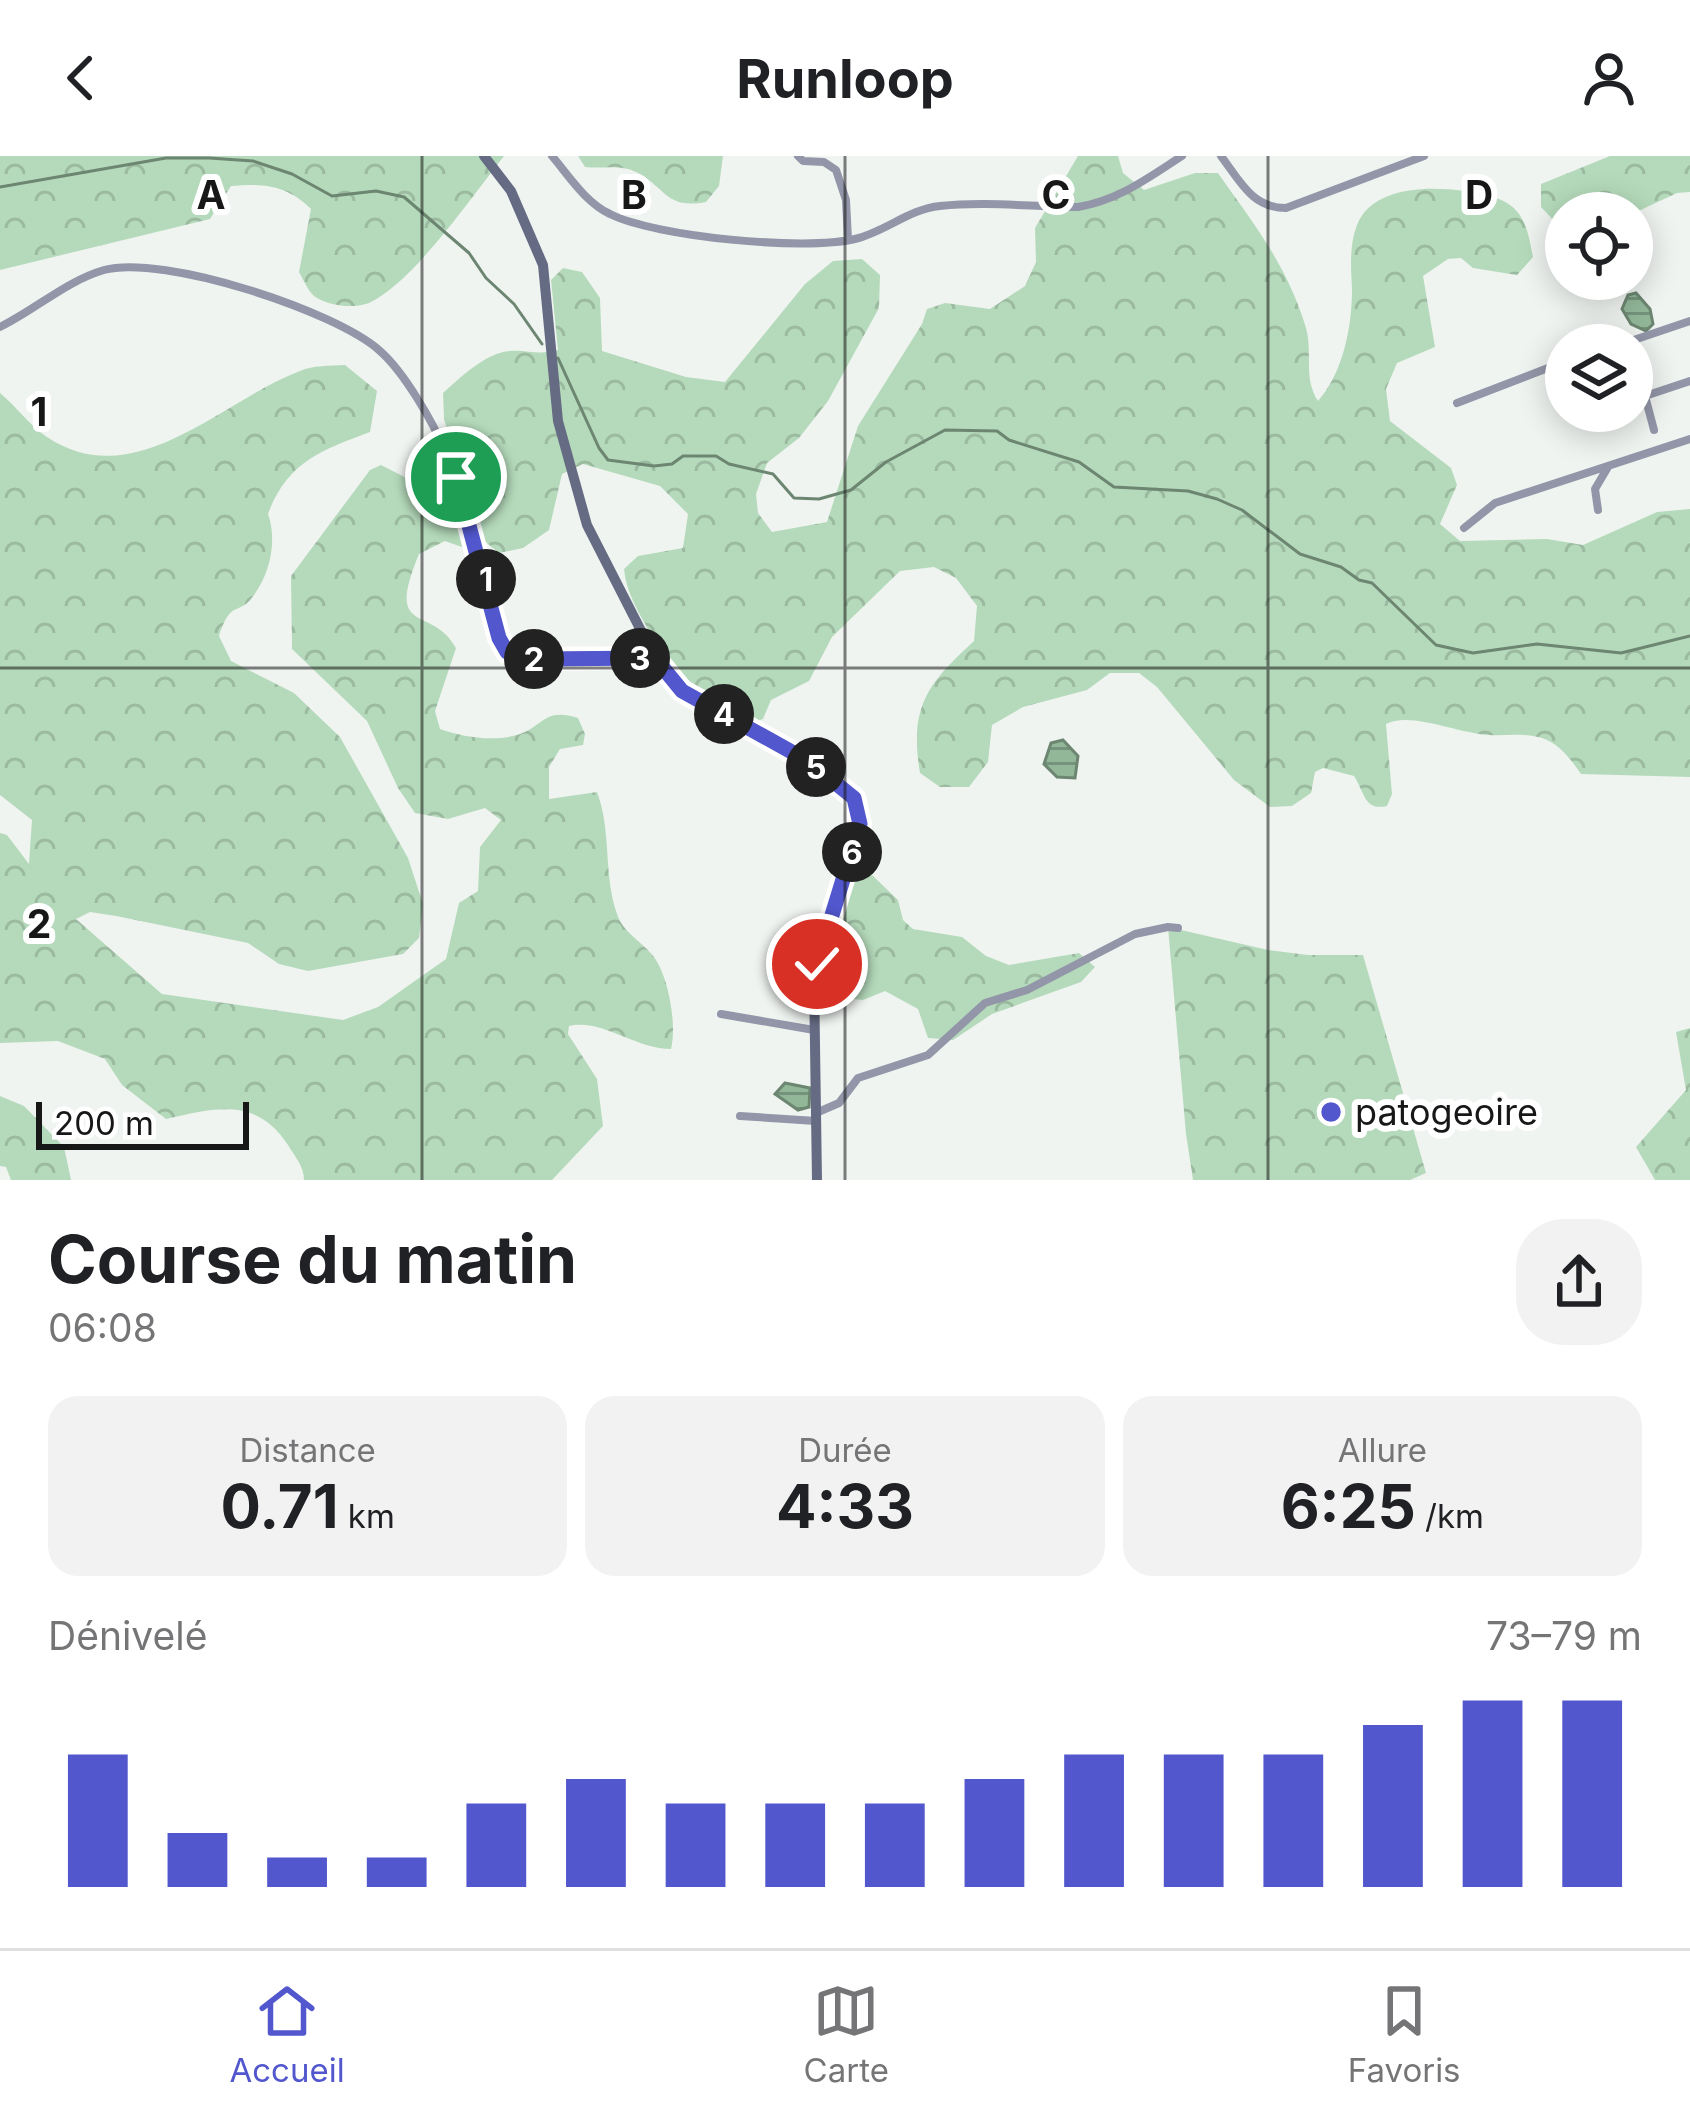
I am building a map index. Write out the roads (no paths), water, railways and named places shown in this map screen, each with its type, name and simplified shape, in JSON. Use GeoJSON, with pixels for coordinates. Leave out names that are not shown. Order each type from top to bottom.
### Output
{"type":"FeatureCollection","features":[{"type":"Feature","properties":{"kind":"street"},"geometry":{"type":"LineString","coordinates":[[484,156],[512,191],[543,265],[558,421],[587,525],[655,658],[682,691],[831,777],[859,807],[857,836],[814,978],[817,1180]]}},
{"type":"Feature","properties":{"kind":"street"},"geometry":{"type":"LineString","coordinates":[[552,156],[594,205],[625,220],[726,239],[848,240],[937,206],[1100,203],[1121,196],[1182,156]]}},
{"type":"Feature","properties":{"kind":"street"},"geometry":{"type":"LineString","coordinates":[[798,156],[836,170],[846,200],[848,240]]}},
{"type":"Feature","properties":{"kind":"street"},"geometry":{"type":"LineString","coordinates":[[1221,156],[1249,194],[1262,206],[1274,208],[1286,208],[1424,156]]}},
{"type":"Feature","properties":{"kind":"street"},"geometry":{"type":"LineString","coordinates":[[0,327],[79,280],[131,266],[192,274],[291,305],[346,329],[386,357],[435,429],[456,477],[499,638],[507,652],[536,659],[655,658]]}},
{"type":"Feature","properties":{"kind":"street"},"geometry":{"type":"LineString","coordinates":[[1653,334],[1690,321]]}},
{"type":"Feature","properties":{"kind":"street"},"geometry":{"type":"LineString","coordinates":[[1457,404],[1545,370]]}},
{"type":"Feature","properties":{"kind":"street"},"geometry":{"type":"LineString","coordinates":[[1654,430],[1645,397],[1690,381]]}},
{"type":"Feature","properties":{"kind":"street"},"geometry":{"type":"LineString","coordinates":[[1464,528],[1489,505],[1690,439]]}},
{"type":"Feature","properties":{"kind":"street"},"geometry":{"type":"LineString","coordinates":[[1598,510],[1595,489],[1610,465]]}},
{"type":"Feature","properties":{"kind":"street"},"geometry":{"type":"LineString","coordinates":[[740,1116],[816,1117],[839,1103],[858,1078],[928,1055],[986,1003],[1027,989],[1135,934],[1178,928]]}},
{"type":"Feature","properties":{"kind":"street"},"geometry":{"type":"LineString","coordinates":[[721,1014],[814,1030]]}},
{"type":"Feature","properties":{"kind":"waterway"},"geometry":{"type":"LineString","coordinates":[[0,187],[166,158],[209,158],[253,161],[292,174],[332,196],[376,191],[404,197],[469,253],[542,344]]}},
{"type":"Feature","properties":{"kind":"waterway"},"geometry":{"type":"LineString","coordinates":[[558,358],[608,460],[654,466],[672,464],[683,456],[716,456],[729,464],[773,474],[794,498],[819,499],[851,490],[886,462],[945,430],[997,431],[1009,440],[1079,462],[1114,487],[1188,491],[1242,510],[1300,554],[1372,583],[1436,645],[1473,653],[1537,644],[1621,653],[1690,636]]}},
{"type":"Feature","properties":{"kind":"place","name":"patogeoire"},"geometry":{"type":"Point","coordinates":[1331,1112]}}]}
